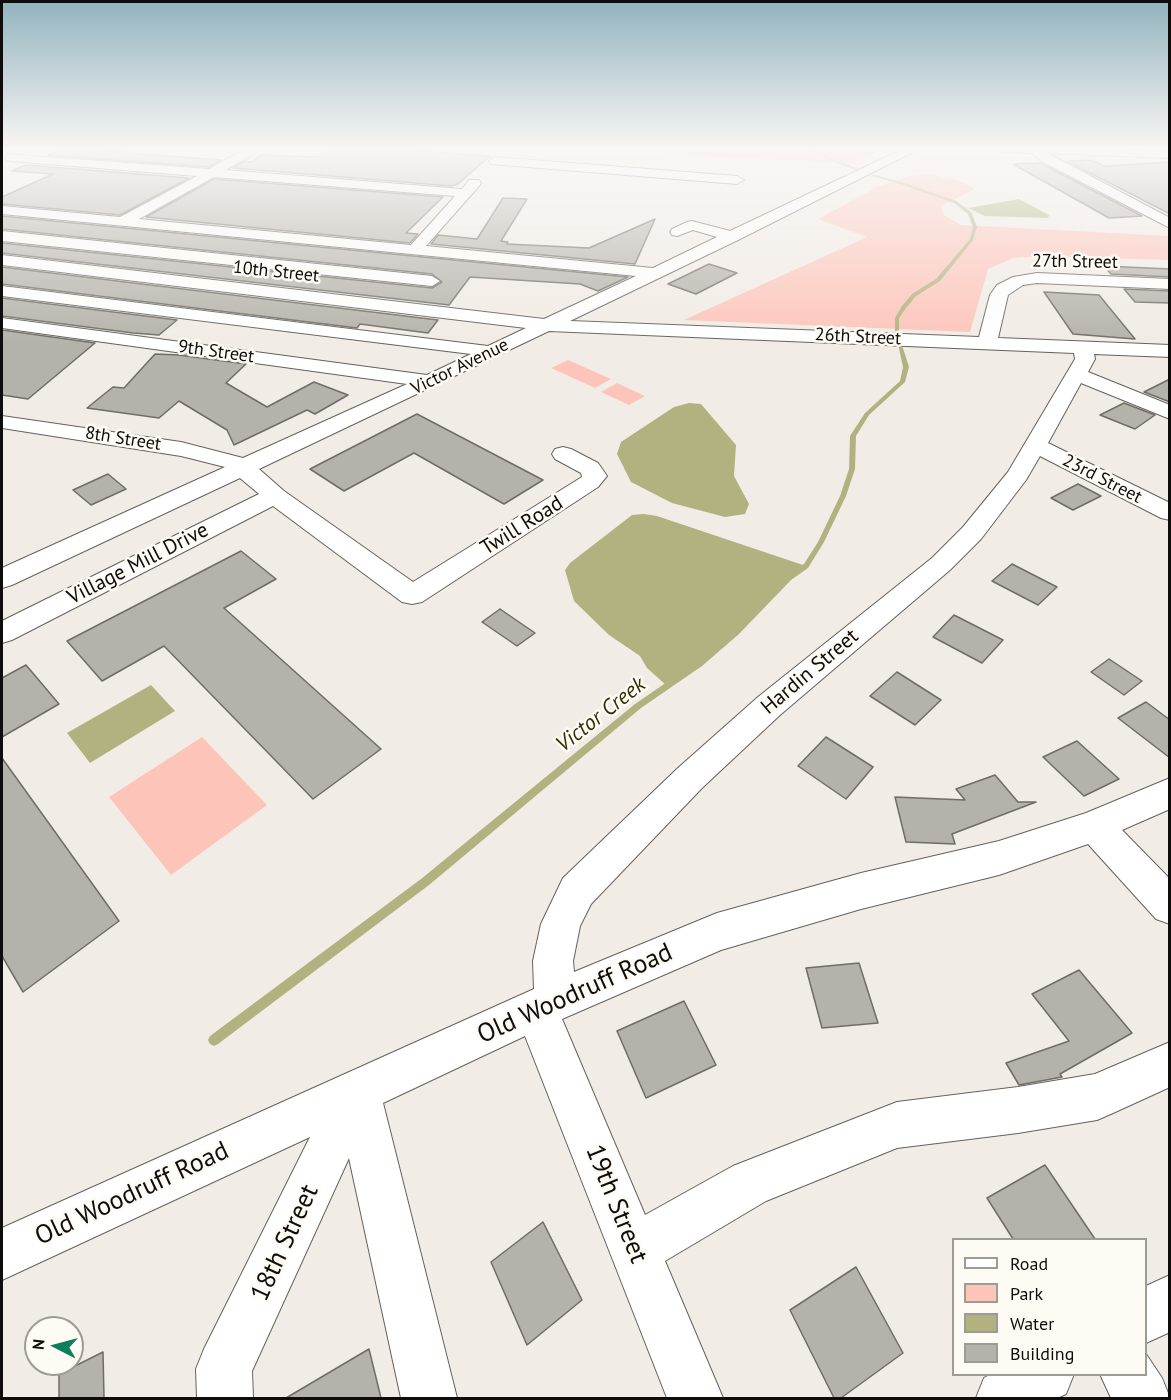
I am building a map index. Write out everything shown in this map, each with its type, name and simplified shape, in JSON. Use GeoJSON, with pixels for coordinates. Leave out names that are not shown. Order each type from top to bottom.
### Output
{"type":"FeatureCollection","features":[{"type":"Feature","properties":{"kind":"street"},"geometry":{"type":"LineString","coordinates":[[38,213],[657,273]]}},
{"type":"Feature","properties":{"kind":"street"},"geometry":{"type":"LineString","coordinates":[[122,222],[138,213]]}},
{"type":"Feature","properties":{"kind":"street"},"geometry":{"type":"LineString","coordinates":[[416,249],[447,213]]}},
{"type":"Feature","properties":{"kind":"street","name":"Victor Avenue"},"geometry":{"type":"LineString","coordinates":[[2,579],[430,381],[781,213]]}},
{"type":"Feature","properties":{"kind":"street"},"geometry":{"type":"LineString","coordinates":[[1150,213],[1170,224]]}},
{"type":"Feature","properties":{"kind":"street"},"geometry":{"type":"LineString","coordinates":[[2,236],[45,214]]}},
{"type":"Feature","properties":{"kind":"street"},"geometry":{"type":"LineString","coordinates":[[677,232],[709,216]]}},
{"type":"Feature","properties":{"kind":"street"},"geometry":{"type":"LineString","coordinates":[[692,225],[733,237]]}},
{"type":"Feature","properties":{"kind":"street"},"geometry":{"type":"LineString","coordinates":[[2,236],[432,281]]}},
{"type":"Feature","properties":{"kind":"street","name":"10th Street"},"geometry":{"type":"LineString","coordinates":[[2,260],[546,325]]}},
{"type":"Feature","properties":{"kind":"street","name":"27th Street"},"geometry":{"type":"LineString","coordinates":[[987,343],[999,295],[1003,289],[1019,281],[1037,278],[1170,284]]}},
{"type":"Feature","properties":{"kind":"street"},"geometry":{"type":"LineString","coordinates":[[2,291],[479,349],[489,353]]}},
{"type":"Feature","properties":{"kind":"street","name":"9th Street"},"geometry":{"type":"LineString","coordinates":[[2,323],[430,381]]}},
{"type":"Feature","properties":{"kind":"street","name":"26th Street"},"geometry":{"type":"LineString","coordinates":[[546,325],[987,343],[1079,360],[1114,349],[1170,351]]}},
{"type":"Feature","properties":{"kind":"street"},"geometry":{"type":"LineString","coordinates":[[1114,349],[1158,368]]}},
{"type":"Feature","properties":{"kind":"street"},"geometry":{"type":"LineString","coordinates":[[1079,360],[1170,413]]}},
{"type":"Feature","properties":{"kind":"street","name":"Hardin Street"},"geometry":{"type":"LineString","coordinates":[[546,1005],[561,924],[577,891],[690,778],[769,706],[941,564],[998,503],[1018,475],[1079,360]]}},
{"type":"Feature","properties":{"kind":"street","name":"8th Street"},"geometry":{"type":"LineString","coordinates":[[2,422],[181,448],[231,461],[242,467]]}},
{"type":"Feature","properties":{"kind":"street","name":"23rd Street"},"geometry":{"type":"LineString","coordinates":[[1035,445],[1170,513]]}},
{"type":"Feature","properties":{"kind":"street","name":"Twill Road"},"geometry":{"type":"LineString","coordinates":[[274,496],[412,595],[596,476],[590,468],[563,453]]}},
{"type":"Feature","properties":{"kind":"street"},"geometry":{"type":"LineString","coordinates":[[242,467],[274,496]]}},
{"type":"Feature","properties":{"kind":"street","name":"Village Mill Drive"},"geometry":{"type":"LineString","coordinates":[[2,633],[274,496]]}},
{"type":"Feature","properties":{"kind":"street","name":"Old Woodruff Road"},"geometry":{"type":"LineString","coordinates":[[2,1254],[357,1090],[546,1005],[717,932],[861,891],[999,858],[1094,826],[1170,793]]}},
{"type":"Feature","properties":{"kind":"street"},"geometry":{"type":"LineString","coordinates":[[1094,826],[1170,906]]}},
{"type":"Feature","properties":{"kind":"street","name":"19th Street"},"geometry":{"type":"LineString","coordinates":[[546,1005],[634,1250],[695,1398]]}},
{"type":"Feature","properties":{"kind":"street"},"geometry":{"type":"LineString","coordinates":[[634,1250],[750,1183],[897,1125],[1018,1110],[1097,1097],[1170,1064]]}},
{"type":"Feature","properties":{"kind":"street"},"geometry":{"type":"LineString","coordinates":[[357,1090],[429,1398]]}},
{"type":"Feature","properties":{"kind":"street","name":"18th Street"},"geometry":{"type":"LineString","coordinates":[[225,1398],[224,1369],[357,1090]]}},
{"type":"Feature","properties":{"kind":"street"},"geometry":{"type":"LineString","coordinates":[[1147,1315],[1170,1301]]}},
{"type":"Feature","properties":{"kind":"street"},"geometry":{"type":"LineString","coordinates":[[1004,1398],[1042,1376]]}},
{"type":"Feature","properties":{"kind":"street"},"geometry":{"type":"LineString","coordinates":[[1129,1376],[1143,1398]]}},
{"type":"Feature","properties":{"kind":"green space"},"geometry":{"type":"Polygon","coordinates":[[[828,213],[943,213],[961,225],[1169,236],[1169,260],[1044,256],[1013,258],[988,269],[970,332],[684,320],[867,237],[818,219],[828,213]]]}},
{"type":"Feature","properties":{"kind":"green space"},"geometry":{"type":"Polygon","coordinates":[[[568,360],[611,379],[595,388],[551,368],[568,360]]]}},
{"type":"Feature","properties":{"kind":"green space"},"geometry":{"type":"Polygon","coordinates":[[[617,383],[645,396],[629,405],[601,392],[617,383]]]}},
{"type":"Feature","properties":{"kind":"green space"},"geometry":{"type":"Polygon","coordinates":[[[202,737],[267,805],[171,875],[109,797],[202,737]]]}},
{"type":"Feature","properties":{"kind":"water"},"geometry":{"type":"Polygon","coordinates":[[[979,213],[1049,215],[1048,218],[985,216],[979,213]]]}},
{"type":"Feature","properties":{"kind":"water"},"geometry":{"type":"Polygon","coordinates":[[[689,403],[701,404],[736,445],[734,476],[749,504],[745,514],[725,517],[672,503],[631,482],[617,454],[621,442],[674,407],[689,403]]]}},
{"type":"Feature","properties":{"kind":"water"},"geometry":{"type":"Polygon","coordinates":[[[632,515],[657,516],[806,566],[788,578],[736,632],[699,664],[667,686],[647,668],[640,656],[609,635],[574,601],[565,570],[570,563],[632,515]]]}},
{"type":"Feature","properties":{"kind":"water"},"geometry":{"type":"Polygon","coordinates":[[[151,685],[175,711],[90,763],[67,733],[151,685]]]}},
{"type":"Feature","properties":{"kind":"building"},"geometry":{"type":"Polygon","coordinates":[[[153,213],[426,213],[406,233],[418,234],[410,243],[146,217],[153,213]]]}},
{"type":"Feature","properties":{"kind":"building"},"geometry":{"type":"Polygon","coordinates":[[[493,213],[518,213],[501,241],[508,242],[507,244],[589,248],[655,219],[635,264],[431,244],[438,235],[477,239],[493,213]]]}},
{"type":"Feature","properties":{"kind":"building"},"geometry":{"type":"Polygon","coordinates":[[[1101,213],[1137,213],[1142,216],[1109,218],[1101,213]]]}},
{"type":"Feature","properties":{"kind":"building"},"geometry":{"type":"Polygon","coordinates":[[[2,216],[628,277],[598,291],[580,284],[470,277],[449,305],[2,253],[2,243],[432,288],[442,282],[432,274],[2,229],[2,216]]]}},
{"type":"Feature","properties":{"kind":"building"},"geometry":{"type":"Polygon","coordinates":[[[709,264],[737,273],[696,294],[668,284],[709,264]]]}},
{"type":"Feature","properties":{"kind":"building"},"geometry":{"type":"Polygon","coordinates":[[[1104,266],[1170,269],[1170,277],[1111,274],[1104,266]]]}},
{"type":"Feature","properties":{"kind":"building"},"geometry":{"type":"Polygon","coordinates":[[[2,267],[438,320],[428,333],[360,324],[357,328],[2,284],[2,267]]]}},
{"type":"Feature","properties":{"kind":"building"},"geometry":{"type":"Polygon","coordinates":[[[1124,289],[1170,291],[1170,303],[1135,302],[1124,289]]]}},
{"type":"Feature","properties":{"kind":"building"},"geometry":{"type":"Polygon","coordinates":[[[1044,292],[1099,295],[1135,339],[1073,334],[1044,292]]]}},
{"type":"Feature","properties":{"kind":"building"},"geometry":{"type":"Polygon","coordinates":[[[2,298],[177,320],[159,335],[133,333],[2,316],[2,298]]]}},
{"type":"Feature","properties":{"kind":"building"},"geometry":{"type":"Polygon","coordinates":[[[2,330],[95,343],[28,399],[2,395],[2,330]]]}},
{"type":"Feature","properties":{"kind":"building"},"geometry":{"type":"Polygon","coordinates":[[[155,354],[246,364],[226,383],[267,407],[314,382],[348,395],[315,414],[307,410],[234,445],[227,430],[179,401],[159,418],[87,408],[113,387],[124,388],[155,354]]]}},
{"type":"Feature","properties":{"kind":"building"},"geometry":{"type":"Polygon","coordinates":[[[1170,379],[1170,402],[1144,392],[1170,379]]]}},
{"type":"Feature","properties":{"kind":"building"},"geometry":{"type":"Polygon","coordinates":[[[1124,403],[1155,415],[1135,429],[1100,415],[1124,403]]]}},
{"type":"Feature","properties":{"kind":"building"},"geometry":{"type":"Polygon","coordinates":[[[417,414],[543,480],[504,504],[414,453],[344,491],[310,469],[417,414]]]}},
{"type":"Feature","properties":{"kind":"building"},"geometry":{"type":"Polygon","coordinates":[[[108,474],[126,489],[91,505],[73,490],[108,474]]]}},
{"type":"Feature","properties":{"kind":"building"},"geometry":{"type":"Polygon","coordinates":[[[1078,484],[1101,496],[1073,510],[1051,498],[1078,484]]]}},
{"type":"Feature","properties":{"kind":"building"},"geometry":{"type":"Polygon","coordinates":[[[241,551],[276,579],[224,608],[381,749],[313,799],[164,646],[102,681],[67,641],[241,551]]]}},
{"type":"Feature","properties":{"kind":"building"},"geometry":{"type":"Polygon","coordinates":[[[1012,564],[1057,587],[1038,605],[992,581],[1012,564]]]}},
{"type":"Feature","properties":{"kind":"building"},"geometry":{"type":"Polygon","coordinates":[[[500,609],[535,633],[517,646],[482,622],[500,609]]]}},
{"type":"Feature","properties":{"kind":"building"},"geometry":{"type":"Polygon","coordinates":[[[954,615],[1003,640],[982,663],[933,637],[954,615]]]}},
{"type":"Feature","properties":{"kind":"building"},"geometry":{"type":"Polygon","coordinates":[[[1109,659],[1142,681],[1124,695],[1091,672],[1109,659]]]}},
{"type":"Feature","properties":{"kind":"building"},"geometry":{"type":"Polygon","coordinates":[[[26,665],[59,704],[2,737],[2,678],[26,665]]]}},
{"type":"Feature","properties":{"kind":"building"},"geometry":{"type":"Polygon","coordinates":[[[897,672],[941,700],[915,725],[870,696],[897,672]]]}},
{"type":"Feature","properties":{"kind":"building"},"geometry":{"type":"Polygon","coordinates":[[[1146,702],[1170,720],[1170,758],[1118,718],[1146,702]]]}},
{"type":"Feature","properties":{"kind":"building"},"geometry":{"type":"Polygon","coordinates":[[[826,737],[873,767],[846,799],[798,766],[826,737]]]}},
{"type":"Feature","properties":{"kind":"building"},"geometry":{"type":"Polygon","coordinates":[[[1077,741],[1119,779],[1084,796],[1043,757],[1077,741]]]}},
{"type":"Feature","properties":{"kind":"building"},"geometry":{"type":"Polygon","coordinates":[[[2,758],[119,921],[23,992],[2,956],[2,758]]]}},
{"type":"Feature","properties":{"kind":"building"},"geometry":{"type":"Polygon","coordinates":[[[995,775],[1018,802],[1036,802],[952,834],[955,844],[906,842],[895,797],[965,800],[956,789],[995,775]]]}},
{"type":"Feature","properties":{"kind":"building"},"geometry":{"type":"Polygon","coordinates":[[[859,963],[878,1023],[822,1028],[806,968],[859,963]]]}},
{"type":"Feature","properties":{"kind":"building"},"geometry":{"type":"Polygon","coordinates":[[[1079,970],[1132,1033],[1060,1074],[1062,1077],[1019,1085],[1006,1063],[1069,1041],[1032,994],[1079,970]]]}},
{"type":"Feature","properties":{"kind":"building"},"geometry":{"type":"Polygon","coordinates":[[[684,1001],[716,1065],[646,1098],[617,1031],[684,1001]]]}},
{"type":"Feature","properties":{"kind":"building"},"geometry":{"type":"Polygon","coordinates":[[[1045,1165],[1094,1238],[1012,1238],[987,1198],[1045,1165]]]}},
{"type":"Feature","properties":{"kind":"building"},"geometry":{"type":"Polygon","coordinates":[[[543,1222],[582,1300],[527,1345],[491,1262],[543,1222]]]}},
{"type":"Feature","properties":{"kind":"building"},"geometry":{"type":"Polygon","coordinates":[[[856,1267],[903,1353],[841,1398],[834,1398],[790,1310],[856,1267]]]}},
{"type":"Feature","properties":{"kind":"building"},"geometry":{"type":"Polygon","coordinates":[[[369,1349],[381,1398],[286,1398],[369,1349]]]}},
{"type":"Feature","properties":{"kind":"building"},"geometry":{"type":"Polygon","coordinates":[[[103,1352],[104,1398],[59,1398],[59,1376],[84,1376],[84,1362],[103,1352]]]}},
{"type":"Feature","properties":{"kind":"waterway","name":"Victor Creek"},"geometry":{"type":"LineString","coordinates":[[897,334],[897,318],[904,307],[914,295],[938,280],[972,239],[975,227],[970,213]]}},
{"type":"Feature","properties":{"kind":"waterway","name":"Victor Creek"},"geometry":{"type":"LineString","coordinates":[[214,1040],[425,882],[638,706],[699,664],[736,632],[788,578],[806,566],[821,542],[843,496],[852,469],[853,436],[867,414],[902,382],[906,367],[900,345]]}}]}
